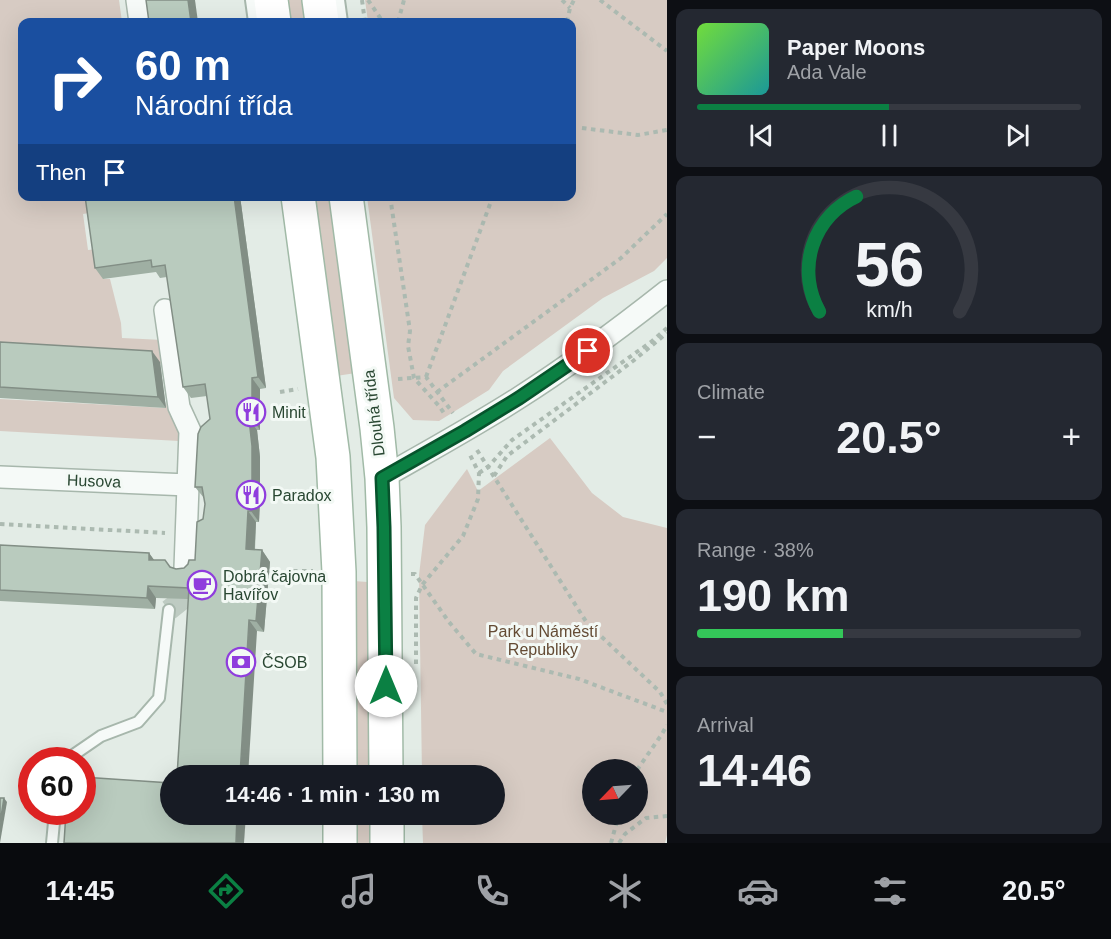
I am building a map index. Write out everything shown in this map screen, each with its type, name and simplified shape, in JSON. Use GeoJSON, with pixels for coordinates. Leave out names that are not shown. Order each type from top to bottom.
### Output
{"type":"FeatureCollection","features":[{"type":"Feature","properties":{"kind":"main road"},"geometry":{"type":"LineString","coordinates":[[271,0],[273,18]]}},
{"type":"Feature","properties":{"kind":"main road"},"geometry":{"type":"LineString","coordinates":[[319,0],[321,18]]}},
{"type":"Feature","properties":{"kind":"main road","name":"Dlouhá třída"},"geometry":{"type":"LineString","coordinates":[[347,201],[382,478],[387,765]]}},
{"type":"Feature","properties":{"kind":"main road"},"geometry":{"type":"LineString","coordinates":[[297,210],[330,433],[338,526],[340,765]]}},
{"type":"Feature","properties":{"kind":"main road"},"geometry":{"type":"LineString","coordinates":[[338,526],[382,478]]}},
{"type":"Feature","properties":{"kind":"main road"},"geometry":{"type":"LineString","coordinates":[[340,825],[340,843]]}},
{"type":"Feature","properties":{"kind":"main road"},"geometry":{"type":"LineString","coordinates":[[387,825],[387,843]]}},
{"type":"Feature","properties":{"kind":"street"},"geometry":{"type":"LineString","coordinates":[[137,0],[139,18]]}},
{"type":"Feature","properties":{"kind":"street"},"geometry":{"type":"LineString","coordinates":[[382,478],[519,398],[622,327],[667,291]]}},
{"type":"Feature","properties":{"kind":"street"},"geometry":{"type":"LineString","coordinates":[[165,310],[179,407],[190,430],[185,568]]}},
{"type":"Feature","properties":{"kind":"street","name":"Husova"},"geometry":{"type":"LineString","coordinates":[[0,477],[188,485]]}},
{"type":"Feature","properties":{"kind":"lane"},"geometry":{"type":"LineString","coordinates":[[250,0],[253,18]]}},
{"type":"Feature","properties":{"kind":"lane"},"geometry":{"type":"LineString","coordinates":[[339,0],[341,18]]}},
{"type":"Feature","properties":{"kind":"lane"},"geometry":{"type":"LineString","coordinates":[[85,747],[101,736],[138,722],[159,698],[169,610]]}},
{"type":"Feature","properties":{"kind":"lane"},"geometry":{"type":"LineString","coordinates":[[52,843],[54,825]]}},
{"type":"Feature","properties":{"kind":"path"},"geometry":{"type":"LineString","coordinates":[[362,0],[364,18]]}},
{"type":"Feature","properties":{"kind":"path"},"geometry":{"type":"LineString","coordinates":[[368,0],[380,18]]}},
{"type":"Feature","properties":{"kind":"path"},"geometry":{"type":"LineString","coordinates":[[399,18],[404,0]]}},
{"type":"Feature","properties":{"kind":"path"},"geometry":{"type":"LineString","coordinates":[[561,0],[570,8]]}},
{"type":"Feature","properties":{"kind":"path"},"geometry":{"type":"LineString","coordinates":[[568,18],[574,0]]}},
{"type":"Feature","properties":{"kind":"path"},"geometry":{"type":"LineString","coordinates":[[600,0],[667,51]]}},
{"type":"Feature","properties":{"kind":"path"},"geometry":{"type":"LineString","coordinates":[[582,128],[638,135],[667,130]]}},
{"type":"Feature","properties":{"kind":"path"},"geometry":{"type":"LineString","coordinates":[[391,201],[410,331],[408,346],[414,378],[439,406]]}},
{"type":"Feature","properties":{"kind":"path"},"geometry":{"type":"LineString","coordinates":[[426,377],[491,201]]}},
{"type":"Feature","properties":{"kind":"path"},"geometry":{"type":"LineString","coordinates":[[437,392],[621,258],[667,214]]}},
{"type":"Feature","properties":{"kind":"path"},"geometry":{"type":"LineString","coordinates":[[479,473],[488,467],[512,440],[651,342],[667,328]]}},
{"type":"Feature","properties":{"kind":"path"},"geometry":{"type":"LineString","coordinates":[[494,476],[507,456],[633,362],[667,333]]}},
{"type":"Feature","properties":{"kind":"path"},"geometry":{"type":"LineString","coordinates":[[393,380],[426,377]]}},
{"type":"Feature","properties":{"kind":"path"},"geometry":{"type":"LineString","coordinates":[[426,377],[457,419]]}},
{"type":"Feature","properties":{"kind":"path"},"geometry":{"type":"LineString","coordinates":[[280,392],[306,387]]}},
{"type":"Feature","properties":{"kind":"path"},"geometry":{"type":"LineString","coordinates":[[476,448],[587,623],[660,692],[667,704]]}},
{"type":"Feature","properties":{"kind":"path"},"geometry":{"type":"LineString","coordinates":[[416,669],[416,598],[422,585],[463,536],[478,499],[479,473],[472,457]]}},
{"type":"Feature","properties":{"kind":"path"},"geometry":{"type":"LineString","coordinates":[[0,524],[187,534]]}},
{"type":"Feature","properties":{"kind":"path"},"geometry":{"type":"LineString","coordinates":[[293,571],[321,571]]}},
{"type":"Feature","properties":{"kind":"path"},"geometry":{"type":"LineString","coordinates":[[385,573],[415,574],[449,622],[476,654],[579,679],[667,712]]}},
{"type":"Feature","properties":{"kind":"path"},"geometry":{"type":"LineString","coordinates":[[644,759],[667,725]]}},
{"type":"Feature","properties":{"kind":"path"},"geometry":{"type":"LineString","coordinates":[[619,843],[625,834],[646,818],[667,816]]}},
{"type":"Feature","properties":{"kind":"path"},"geometry":{"type":"LineString","coordinates":[[611,843],[616,825]]}},
{"type":"Feature","properties":{"kind":"green space"},"geometry":{"type":"Polygon","coordinates":[[[0,0],[119,0],[121,18],[18,18],[18,201],[94,201],[95,212],[83,214],[88,250],[97,249],[100,252],[104,279],[110,279],[121,323],[122,338],[163,340],[169,364],[0,354],[0,0]]]}},
{"type":"Feature","properties":{"kind":"green space"},"geometry":{"type":"Polygon","coordinates":[[[284,0],[304,0],[307,18],[286,18],[284,0]]]}},
{"type":"Feature","properties":{"kind":"green space"},"geometry":{"type":"Polygon","coordinates":[[[365,0],[667,0],[667,258],[654,271],[603,298],[503,371],[489,390],[439,421],[413,420],[394,398],[368,201],[576,201],[576,18],[367,18],[365,0]]]}},
{"type":"Feature","properties":{"kind":"green space"},"geometry":{"type":"Polygon","coordinates":[[[312,201],[333,201],[356,373],[336,376],[312,201]]]}},
{"type":"Feature","properties":{"kind":"green space"},"geometry":{"type":"Polygon","coordinates":[[[0,399],[166,408],[167,402],[174,401],[179,441],[0,431],[0,399]]]}},
{"type":"Feature","properties":{"kind":"green space","name":"Park u Náměstí Republiky"},"geometry":{"type":"Polygon","coordinates":[[[550,438],[592,493],[623,517],[667,528],[667,835],[665,843],[423,843],[422,825],[505,825],[505,765],[422,765],[419,575],[425,525],[467,469],[478,491],[550,438]]]}},
{"type":"Feature","properties":{"kind":"green space"},"geometry":{"type":"Polygon","coordinates":[[[354,581],[367,582],[370,765],[353,765],[354,581]]]}},
{"type":"Feature","properties":{"kind":"green space"},"geometry":{"type":"Polygon","coordinates":[[[353,825],[371,825],[371,843],[353,843],[353,825]]]}},
{"type":"Feature","properties":{"kind":"building"},"geometry":{"type":"Polygon","coordinates":[[[146,0],[188,0],[190,18],[148,18],[146,0]]]}},
{"type":"Feature","properties":{"kind":"building"},"geometry":{"type":"Polygon","coordinates":[[[86,201],[235,201],[258,377],[252,378],[252,418],[249,419],[252,446],[252,489],[246,549],[262,550],[256,621],[249,620],[241,765],[178,765],[189,588],[148,586],[147,598],[0,590],[0,545],[149,553],[149,560],[165,560],[170,567],[176,569],[184,568],[189,560],[195,560],[197,522],[203,519],[205,504],[202,487],[195,487],[198,434],[201,427],[210,419],[205,384],[183,387],[165,265],[152,267],[151,260],[95,268],[86,201]]]}},
{"type":"Feature","properties":{"kind":"building"},"geometry":{"type":"Polygon","coordinates":[[[0,342],[152,351],[158,397],[0,387],[0,342]]]}},
{"type":"Feature","properties":{"kind":"building"},"geometry":{"type":"Polygon","coordinates":[[[96,778],[160,782],[160,825],[237,825],[236,843],[64,843],[65,825],[96,825],[96,778]]]}},
{"type":"Feature","properties":{"kind":"building"},"geometry":{"type":"Polygon","coordinates":[[[0,798],[4,798],[0,823],[0,798]]]}},
{"type":"Feature","properties":{"kind":"tunnel"},"geometry":{"type":"LineString","coordinates":[[169,610],[184,598],[185,572]]}},
{"type":"Feature","properties":{"kind":"place","name":"Minit"},"geometry":{"type":"Point","coordinates":[251,412]}},
{"type":"Feature","properties":{"kind":"place","name":"Paradox"},"geometry":{"type":"Point","coordinates":[251,495]}},
{"type":"Feature","properties":{"kind":"place","name":"Dobrá čajovna Havířov"},"geometry":{"type":"Point","coordinates":[202,585]}},
{"type":"Feature","properties":{"kind":"place","name":"ČSOB"},"geometry":{"type":"Point","coordinates":[241,662]}},
{"type":"Feature","properties":{"kind":"route"},"geometry":{"type":"LineString","coordinates":[[386,686],[382,478],[519,398],[588,351]]}}]}
